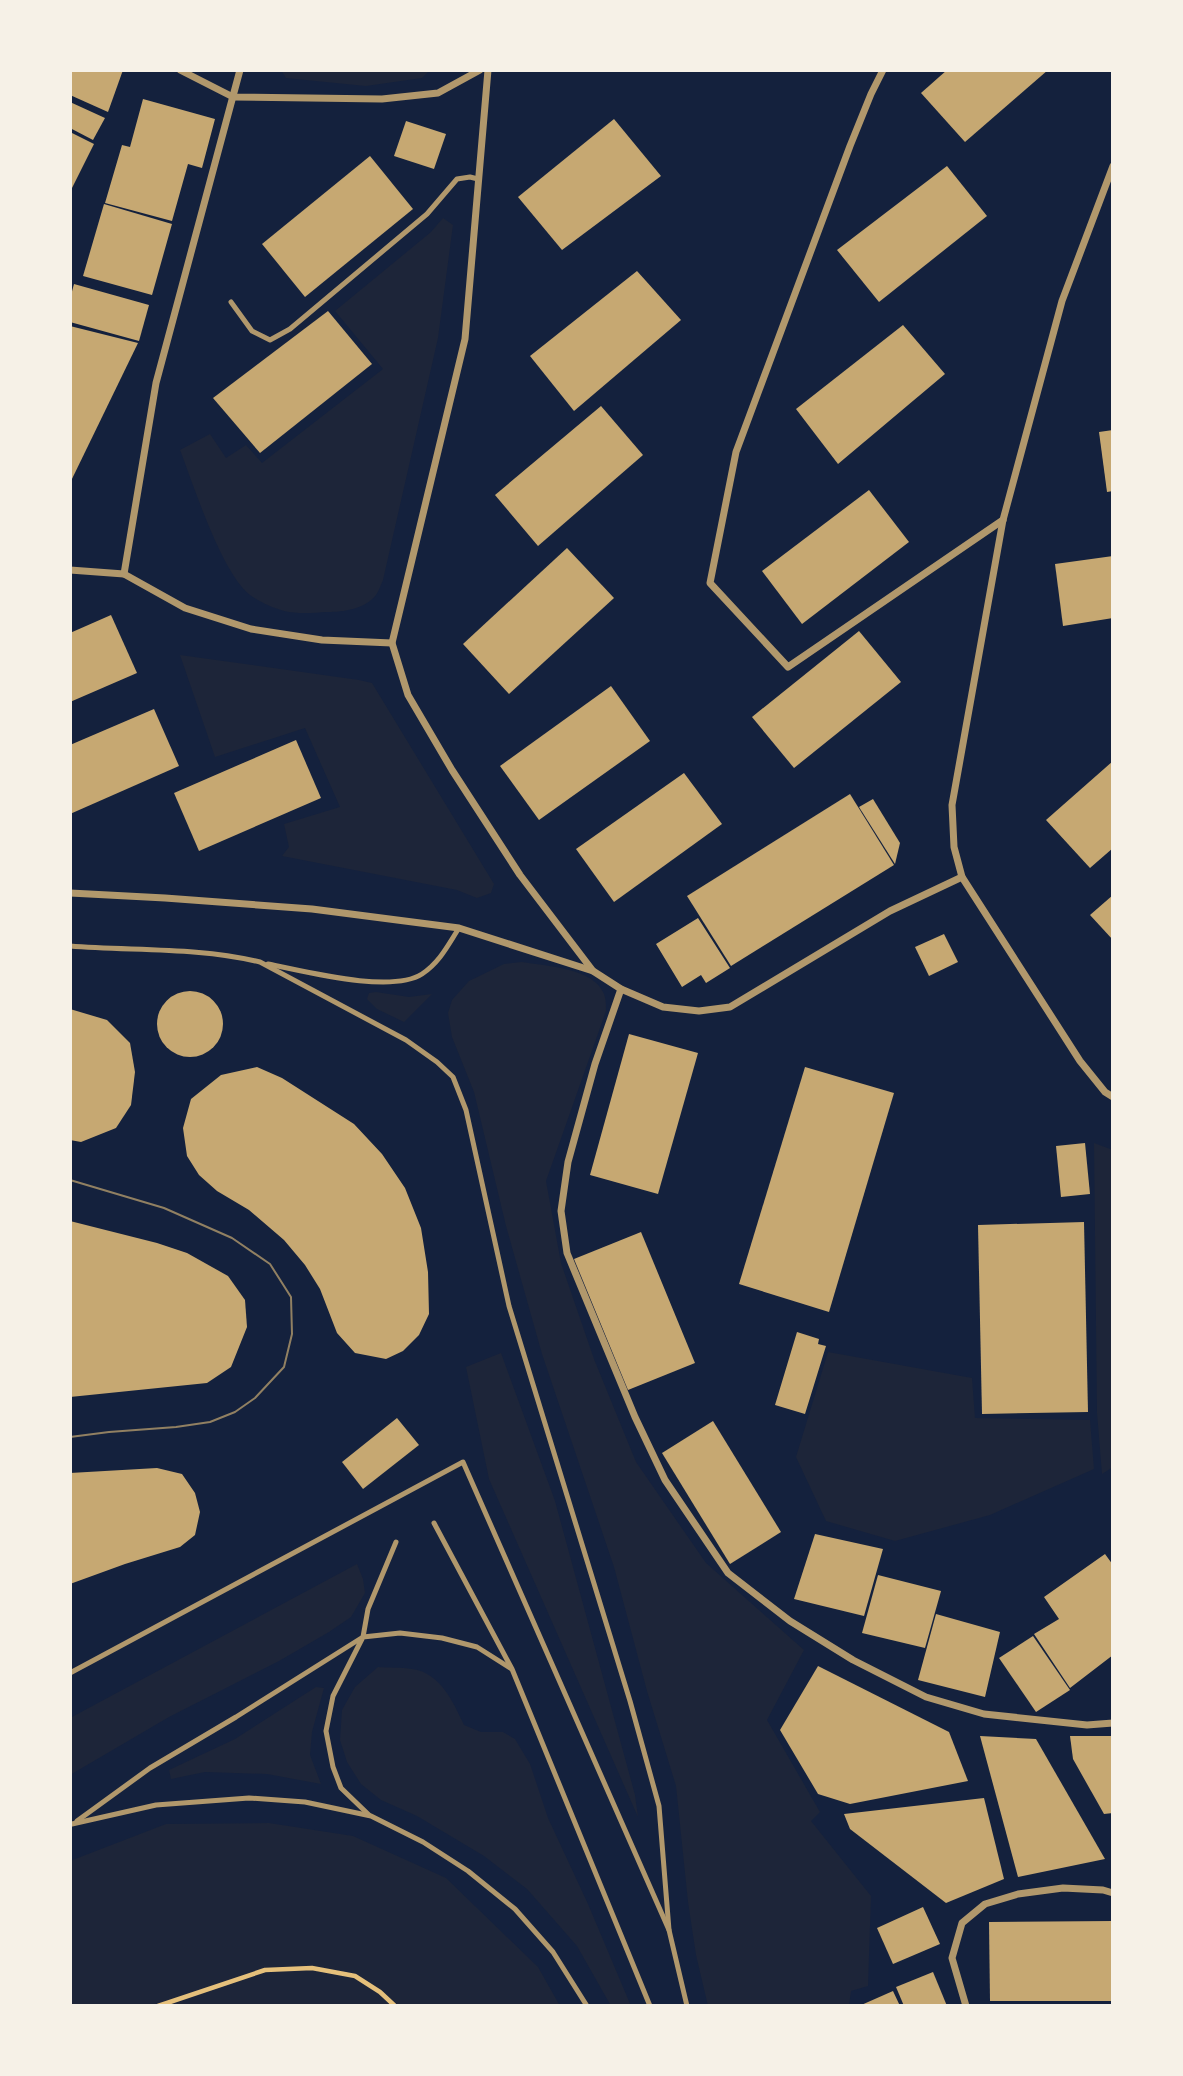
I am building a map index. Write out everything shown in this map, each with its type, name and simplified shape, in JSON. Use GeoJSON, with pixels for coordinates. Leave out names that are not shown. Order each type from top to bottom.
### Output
{"type":"FeatureCollection","features":[{"type":"Feature","properties":{"kind":"street"},"geometry":{"type":"LineString","coordinates":[[180,70],[233,97],[393,98],[438,93],[480,70]]}},
{"type":"Feature","properties":{"kind":"street"},"geometry":{"type":"LineString","coordinates":[[124,574],[156,383],[240,70]]}},
{"type":"Feature","properties":{"kind":"street"},"geometry":{"type":"LineString","coordinates":[[488,70],[465,339],[392,643],[408,695],[452,770],[520,875],[593,971]]}},
{"type":"Feature","properties":{"kind":"street"},"geometry":{"type":"LineString","coordinates":[[883,70],[850,146],[736,452],[709,583],[788,667],[1003,520]]}},
{"type":"Feature","properties":{"kind":"street"},"geometry":{"type":"LineString","coordinates":[[1113,166],[1062,301],[1003,520],[952,805],[954,847],[962,877],[1080,1061],[1105,1092],[1113,1097]]}},
{"type":"Feature","properties":{"kind":"street"},"geometry":{"type":"LineString","coordinates":[[70,570],[124,574],[185,608],[251,629],[322,640],[392,643]]}},
{"type":"Feature","properties":{"kind":"street"},"geometry":{"type":"LineString","coordinates":[[70,893],[313,909],[459,928],[593,971],[621,989],[663,1007],[699,1011],[730,1007],[890,911],[962,877]]}},
{"type":"Feature","properties":{"kind":"street"},"geometry":{"type":"LineString","coordinates":[[621,989],[595,1064],[572,1150],[561,1211],[567,1252],[635,1417],[665,1480],[728,1573],[790,1621],[853,1660],[926,1698],[984,1714],[1087,1725],[1113,1723]]}},
{"type":"Feature","properties":{"kind":"street"},"geometry":{"type":"LineString","coordinates":[[966,2006],[952,1958],[962,1923],[985,1904],[1018,1894],[1063,1888],[1113,1893]]}},
{"type":"Feature","properties":{"kind":"lane"},"geometry":{"type":"LineString","coordinates":[[231,302],[252,331],[270,340],[290,329],[427,214],[457,178],[478,179]]}},
{"type":"Feature","properties":{"kind":"lane"},"geometry":{"type":"LineString","coordinates":[[70,946],[194,951],[237,957],[325,976],[402,982],[420,975],[440,959],[459,928]]}},
{"type":"Feature","properties":{"kind":"lane"},"geometry":{"type":"LineString","coordinates":[[260,962],[406,1040],[453,1077],[466,1110],[509,1306],[630,1701],[659,1806],[669,1930],[687,2006]]}},
{"type":"Feature","properties":{"kind":"lane"},"geometry":{"type":"LineString","coordinates":[[70,1673],[463,1462],[669,1930]]}},
{"type":"Feature","properties":{"kind":"lane"},"geometry":{"type":"LineString","coordinates":[[434,1523],[512,1669],[650,2006]]}},
{"type":"Feature","properties":{"kind":"lane"},"geometry":{"type":"LineString","coordinates":[[371,1816],[341,1788],[333,1767],[326,1731],[333,1696],[363,1637],[368,1609],[396,1542]]}},
{"type":"Feature","properties":{"kind":"lane"},"geometry":{"type":"LineString","coordinates":[[71,1825],[150,1768],[363,1637],[400,1633],[442,1638],[477,1647],[512,1669]]}},
{"type":"Feature","properties":{"kind":"lane"},"geometry":{"type":"LineString","coordinates":[[71,1825],[156,1805],[249,1798],[305,1802],[371,1816],[423,1842],[468,1871],[515,1909],[553,1952],[587,2006]]}},
{"type":"Feature","properties":{"kind":"path"},"geometry":{"type":"LineString","coordinates":[[158,2006],[265,1970],[312,1968],[355,1976],[396,2006]]}},
{"type":"Feature","properties":{"kind":"shaded area"},"geometry":{"type":"Polygon","coordinates":[[[281,70],[430,70],[422,78],[366,86],[286,78],[281,70]]]}},
{"type":"Feature","properties":{"kind":"shaded area"},"geometry":{"type":"Polygon","coordinates":[[[443,218],[453,225],[438,338],[379,590],[366,604],[340,611],[294,613],[266,604],[250,595],[229,568],[209,527],[180,450],[210,434],[226,458],[246,445],[262,463],[383,369],[335,311],[431,232],[443,218]]]}},
{"type":"Feature","properties":{"kind":"shaded area"},"geometry":{"type":"Polygon","coordinates":[[[180,655],[372,683],[494,884],[491,893],[477,898],[457,890],[282,856],[289,847],[284,824],[340,807],[305,728],[215,757],[180,655]]]}},
{"type":"Feature","properties":{"kind":"shaded area"},"geometry":{"type":"Polygon","coordinates":[[[522,962],[580,974],[599,985],[605,996],[606,1011],[546,1181],[561,1263],[594,1359],[636,1462],[706,1563],[804,1650],[767,1720],[820,1812],[811,1821],[871,1896],[868,1986],[851,1991],[849,2006],[708,2006],[696,1955],[688,1902],[676,1786],[614,1567],[542,1354],[506,1226],[474,1092],[452,1037],[448,1013],[452,1000],[469,981],[504,964],[522,962]]]}},
{"type":"Feature","properties":{"kind":"shaded area"},"geometry":{"type":"Polygon","coordinates":[[[369,993],[409,997],[432,994],[404,1022],[377,1009],[367,999],[369,993]]]}},
{"type":"Feature","properties":{"kind":"shaded area"},"geometry":{"type":"Polygon","coordinates":[[[1094,1143],[1113,1150],[1113,1467],[1102,1474],[1097,1413],[1094,1143]]]}},
{"type":"Feature","properties":{"kind":"shaded area"},"geometry":{"type":"Polygon","coordinates":[[[828,1352],[972,1378],[975,1418],[1090,1420],[1094,1469],[990,1515],[895,1541],[826,1521],[796,1457],[828,1352]]]}},
{"type":"Feature","properties":{"kind":"shaded area"},"geometry":{"type":"Polygon","coordinates":[[[501,1353],[555,1501],[635,1795],[638,1817],[489,1479],[466,1367],[501,1353]]]}},
{"type":"Feature","properties":{"kind":"shaded area"},"geometry":{"type":"Polygon","coordinates":[[[357,1564],[365,1593],[351,1617],[279,1661],[169,1717],[70,1775],[70,1718],[357,1564]]]}},
{"type":"Feature","properties":{"kind":"shaded area"},"geometry":{"type":"Polygon","coordinates":[[[378,1667],[408,1668],[431,1676],[445,1690],[464,1725],[481,1732],[503,1732],[515,1739],[530,1764],[548,1818],[631,2006],[611,2006],[577,1946],[527,1889],[484,1856],[417,1816],[381,1800],[361,1784],[347,1762],[340,1740],[342,1710],[355,1687],[378,1667]]]}},
{"type":"Feature","properties":{"kind":"shaded area"},"geometry":{"type":"Polygon","coordinates":[[[316,1687],[324,1688],[312,1732],[310,1755],[321,1784],[267,1774],[205,1772],[171,1779],[169,1770],[235,1739],[316,1687]]]}},
{"type":"Feature","properties":{"kind":"shaded area"},"geometry":{"type":"Polygon","coordinates":[[[269,1823],[353,1836],[446,1878],[538,1967],[560,2006],[70,2006],[70,1861],[166,1824],[269,1823]]]}},
{"type":"Feature","properties":{"kind":"building"},"geometry":{"type":"Polygon","coordinates":[[[70,70],[123,70],[108,112],[70,95],[70,70]]]}},
{"type":"Feature","properties":{"kind":"building"},"geometry":{"type":"Polygon","coordinates":[[[947,70],[1048,70],[965,142],[921,93],[947,70]]]}},
{"type":"Feature","properties":{"kind":"building"},"geometry":{"type":"Polygon","coordinates":[[[143,99],[215,119],[202,168],[188,164],[172,221],[105,203],[122,145],[130,147],[143,99]]]}},
{"type":"Feature","properties":{"kind":"building"},"geometry":{"type":"Polygon","coordinates":[[[70,102],[105,118],[93,140],[70,128],[70,102]]]}},
{"type":"Feature","properties":{"kind":"building"},"geometry":{"type":"Polygon","coordinates":[[[614,119],[661,176],[562,250],[518,197],[614,119]]]}},
{"type":"Feature","properties":{"kind":"building"},"geometry":{"type":"Polygon","coordinates":[[[406,121],[446,134],[434,169],[394,156],[406,121]]]}},
{"type":"Feature","properties":{"kind":"building"},"geometry":{"type":"Polygon","coordinates":[[[70,132],[94,144],[70,192],[70,132]]]}},
{"type":"Feature","properties":{"kind":"building"},"geometry":{"type":"Polygon","coordinates":[[[370,156],[413,209],[305,297],[262,244],[370,156]]]}},
{"type":"Feature","properties":{"kind":"building"},"geometry":{"type":"Polygon","coordinates":[[[947,166],[987,216],[879,302],[837,250],[947,166]]]}},
{"type":"Feature","properties":{"kind":"building"},"geometry":{"type":"Polygon","coordinates":[[[104,204],[172,224],[152,295],[83,276],[104,204]]]}},
{"type":"Feature","properties":{"kind":"building"},"geometry":{"type":"Polygon","coordinates":[[[637,271],[681,320],[574,411],[530,356],[637,271]]]}},
{"type":"Feature","properties":{"kind":"building"},"geometry":{"type":"Polygon","coordinates":[[[74,284],[149,305],[139,341],[70,322],[70,299],[74,284]]]}},
{"type":"Feature","properties":{"kind":"building"},"geometry":{"type":"Polygon","coordinates":[[[328,311],[372,364],[260,453],[213,398],[328,311]]]}},
{"type":"Feature","properties":{"kind":"building"},"geometry":{"type":"Polygon","coordinates":[[[903,325],[945,374],[838,464],[796,409],[903,325]]]}},
{"type":"Feature","properties":{"kind":"building"},"geometry":{"type":"Polygon","coordinates":[[[70,326],[138,343],[70,483],[70,326]]]}},
{"type":"Feature","properties":{"kind":"building"},"geometry":{"type":"Polygon","coordinates":[[[601,406],[643,455],[538,546],[495,495],[601,406]]]}},
{"type":"Feature","properties":{"kind":"building"},"geometry":{"type":"Polygon","coordinates":[[[1113,430],[1113,491],[1107,492],[1099,432],[1113,430]]]}},
{"type":"Feature","properties":{"kind":"building"},"geometry":{"type":"Polygon","coordinates":[[[869,490],[909,542],[802,624],[762,571],[869,490]]]}},
{"type":"Feature","properties":{"kind":"building"},"geometry":{"type":"Polygon","coordinates":[[[567,548],[614,598],[509,694],[463,644],[567,548]]]}},
{"type":"Feature","properties":{"kind":"building"},"geometry":{"type":"Polygon","coordinates":[[[1113,556],[1113,618],[1063,626],[1055,564],[1113,556]]]}},
{"type":"Feature","properties":{"kind":"building"},"geometry":{"type":"Polygon","coordinates":[[[111,615],[137,673],[70,702],[70,633],[111,615]]]}},
{"type":"Feature","properties":{"kind":"building"},"geometry":{"type":"Polygon","coordinates":[[[859,631],[901,682],[794,768],[752,717],[859,631]]]}},
{"type":"Feature","properties":{"kind":"building"},"geometry":{"type":"Polygon","coordinates":[[[611,686],[650,741],[539,820],[500,766],[611,686]]]}},
{"type":"Feature","properties":{"kind":"building"},"geometry":{"type":"Polygon","coordinates":[[[154,709],[179,766],[70,814],[70,745],[154,709]]]}},
{"type":"Feature","properties":{"kind":"building"},"geometry":{"type":"Polygon","coordinates":[[[296,740],[321,798],[199,851],[174,793],[296,740]]]}},
{"type":"Feature","properties":{"kind":"building"},"geometry":{"type":"Polygon","coordinates":[[[1113,761],[1113,848],[1090,868],[1046,820],[1113,761]]]}},
{"type":"Feature","properties":{"kind":"building"},"geometry":{"type":"Polygon","coordinates":[[[684,773],[722,824],[614,902],[576,849],[684,773]]]}},
{"type":"Feature","properties":{"kind":"building"},"geometry":{"type":"Polygon","coordinates":[[[850,794],[894,865],[731,966],[687,896],[850,794]]]}},
{"type":"Feature","properties":{"kind":"building"},"geometry":{"type":"Polygon","coordinates":[[[873,799],[900,843],[895,864],[859,807],[873,799]]]}},
{"type":"Feature","properties":{"kind":"building"},"geometry":{"type":"Polygon","coordinates":[[[1113,895],[1113,940],[1090,915],[1113,895]]]}},
{"type":"Feature","properties":{"kind":"building"},"geometry":{"type":"Polygon","coordinates":[[[698,918],[730,968],[706,983],[701,975],[682,987],[656,944],[698,918]]]}},
{"type":"Feature","properties":{"kind":"building"},"geometry":{"type":"Polygon","coordinates":[[[944,934],[958,962],[929,976],[915,947],[944,934]]]}},
{"type":"Feature","properties":{"kind":"building"},"geometry":{"type":"Polygon","coordinates":[[[190,991],[203,993],[218,1006],[223,1024],[221,1037],[208,1052],[190,1057],[177,1055],[162,1042],[157,1024],[159,1011],[172,996],[190,991]]]}},
{"type":"Feature","properties":{"kind":"building"},"geometry":{"type":"Polygon","coordinates":[[[70,1009],[107,1020],[130,1043],[135,1072],[131,1105],[116,1128],[81,1142],[70,1140],[70,1009]]]}},
{"type":"Feature","properties":{"kind":"building"},"geometry":{"type":"Polygon","coordinates":[[[629,1034],[698,1053],[658,1194],[590,1175],[629,1034]]]}},
{"type":"Feature","properties":{"kind":"building"},"geometry":{"type":"Polygon","coordinates":[[[257,1067],[282,1078],[354,1124],[382,1154],[405,1188],[421,1228],[428,1272],[429,1314],[419,1335],[403,1351],[386,1359],[355,1353],[337,1333],[320,1289],[305,1265],[284,1240],[249,1210],[217,1191],[199,1175],[187,1156],[183,1128],[191,1099],[221,1075],[257,1067]]]}},
{"type":"Feature","properties":{"kind":"building"},"geometry":{"type":"Polygon","coordinates":[[[805,1067],[894,1093],[829,1312],[739,1284],[805,1067]]]}},
{"type":"Feature","properties":{"kind":"building"},"geometry":{"type":"Polygon","coordinates":[[[1085,1143],[1090,1194],[1061,1197],[1056,1146],[1085,1143]]]}},
{"type":"Feature","properties":{"kind":"building"},"geometry":{"type":"Polygon","coordinates":[[[70,1221],[187,1253],[228,1276],[245,1300],[247,1327],[231,1367],[207,1383],[70,1397],[70,1221]]]}},
{"type":"Feature","properties":{"kind":"building"},"geometry":{"type":"Polygon","coordinates":[[[1084,1222],[1088,1412],[982,1414],[978,1225],[1084,1222]]]}},
{"type":"Feature","properties":{"kind":"building"},"geometry":{"type":"Polygon","coordinates":[[[641,1232],[695,1363],[628,1390],[574,1259],[641,1232]]]}},
{"type":"Feature","properties":{"kind":"building"},"geometry":{"type":"Polygon","coordinates":[[[797,1332],[819,1339],[818,1344],[826,1346],[805,1414],[775,1405],[797,1332]]]}},
{"type":"Feature","properties":{"kind":"building"},"geometry":{"type":"Polygon","coordinates":[[[397,1418],[419,1445],[363,1489],[342,1462],[397,1418]]]}},
{"type":"Feature","properties":{"kind":"building"},"geometry":{"type":"Polygon","coordinates":[[[713,1421],[781,1532],[730,1564],[662,1453],[713,1421]]]}},
{"type":"Feature","properties":{"kind":"building"},"geometry":{"type":"Polygon","coordinates":[[[157,1468],[182,1474],[195,1493],[200,1512],[195,1535],[180,1547],[70,1584],[70,1473],[157,1468]]]}},
{"type":"Feature","properties":{"kind":"building"},"geometry":{"type":"Polygon","coordinates":[[[815,1534],[883,1549],[864,1616],[794,1599],[815,1534]]]}},
{"type":"Feature","properties":{"kind":"building"},"geometry":{"type":"Polygon","coordinates":[[[1105,1554],[1113,1565],[1113,1655],[1070,1688],[1034,1634],[1059,1619],[1044,1597],[1105,1554]]]}},
{"type":"Feature","properties":{"kind":"building"},"geometry":{"type":"Polygon","coordinates":[[[878,1575],[941,1591],[925,1648],[862,1633],[878,1575]]]}},
{"type":"Feature","properties":{"kind":"building"},"geometry":{"type":"Polygon","coordinates":[[[936,1614],[1000,1632],[985,1697],[918,1680],[936,1614]]]}},
{"type":"Feature","properties":{"kind":"building"},"geometry":{"type":"Polygon","coordinates":[[[1033,1636],[1070,1690],[1036,1712],[999,1658],[1033,1636]]]}},
{"type":"Feature","properties":{"kind":"building"},"geometry":{"type":"Polygon","coordinates":[[[818,1666],[949,1732],[968,1781],[850,1804],[818,1794],[780,1730],[818,1666]]]}},
{"type":"Feature","properties":{"kind":"building"},"geometry":{"type":"Polygon","coordinates":[[[980,1736],[1036,1739],[1105,1859],[1018,1877],[980,1736]]]}},
{"type":"Feature","properties":{"kind":"building"},"geometry":{"type":"Polygon","coordinates":[[[1070,1736],[1113,1736],[1113,1813],[1104,1814],[1073,1759],[1070,1736]]]}},
{"type":"Feature","properties":{"kind":"building"},"geometry":{"type":"Polygon","coordinates":[[[984,1798],[1004,1879],[946,1903],[850,1829],[844,1814],[984,1798]]]}},
{"type":"Feature","properties":{"kind":"building"},"geometry":{"type":"Polygon","coordinates":[[[923,1907],[940,1944],[893,1964],[877,1928],[923,1907]]]}},
{"type":"Feature","properties":{"kind":"building"},"geometry":{"type":"Polygon","coordinates":[[[1113,1921],[1113,2001],[990,2001],[989,1922],[1113,1921]]]}},
{"type":"Feature","properties":{"kind":"building"},"geometry":{"type":"Polygon","coordinates":[[[933,1972],[947,2006],[904,2006],[896,1987],[933,1972]]]}},
{"type":"Feature","properties":{"kind":"building"},"geometry":{"type":"Polygon","coordinates":[[[893,1991],[900,2006],[859,2006],[893,1991]]]}},
{"type":"Feature","properties":{"kind":"tram line"},"geometry":{"type":"LineString","coordinates":[[70,1180],[164,1208],[232,1238],[270,1264],[291,1297],[292,1334],[284,1367],[255,1398],[235,1412],[210,1422],[70,1437]]}}]}
